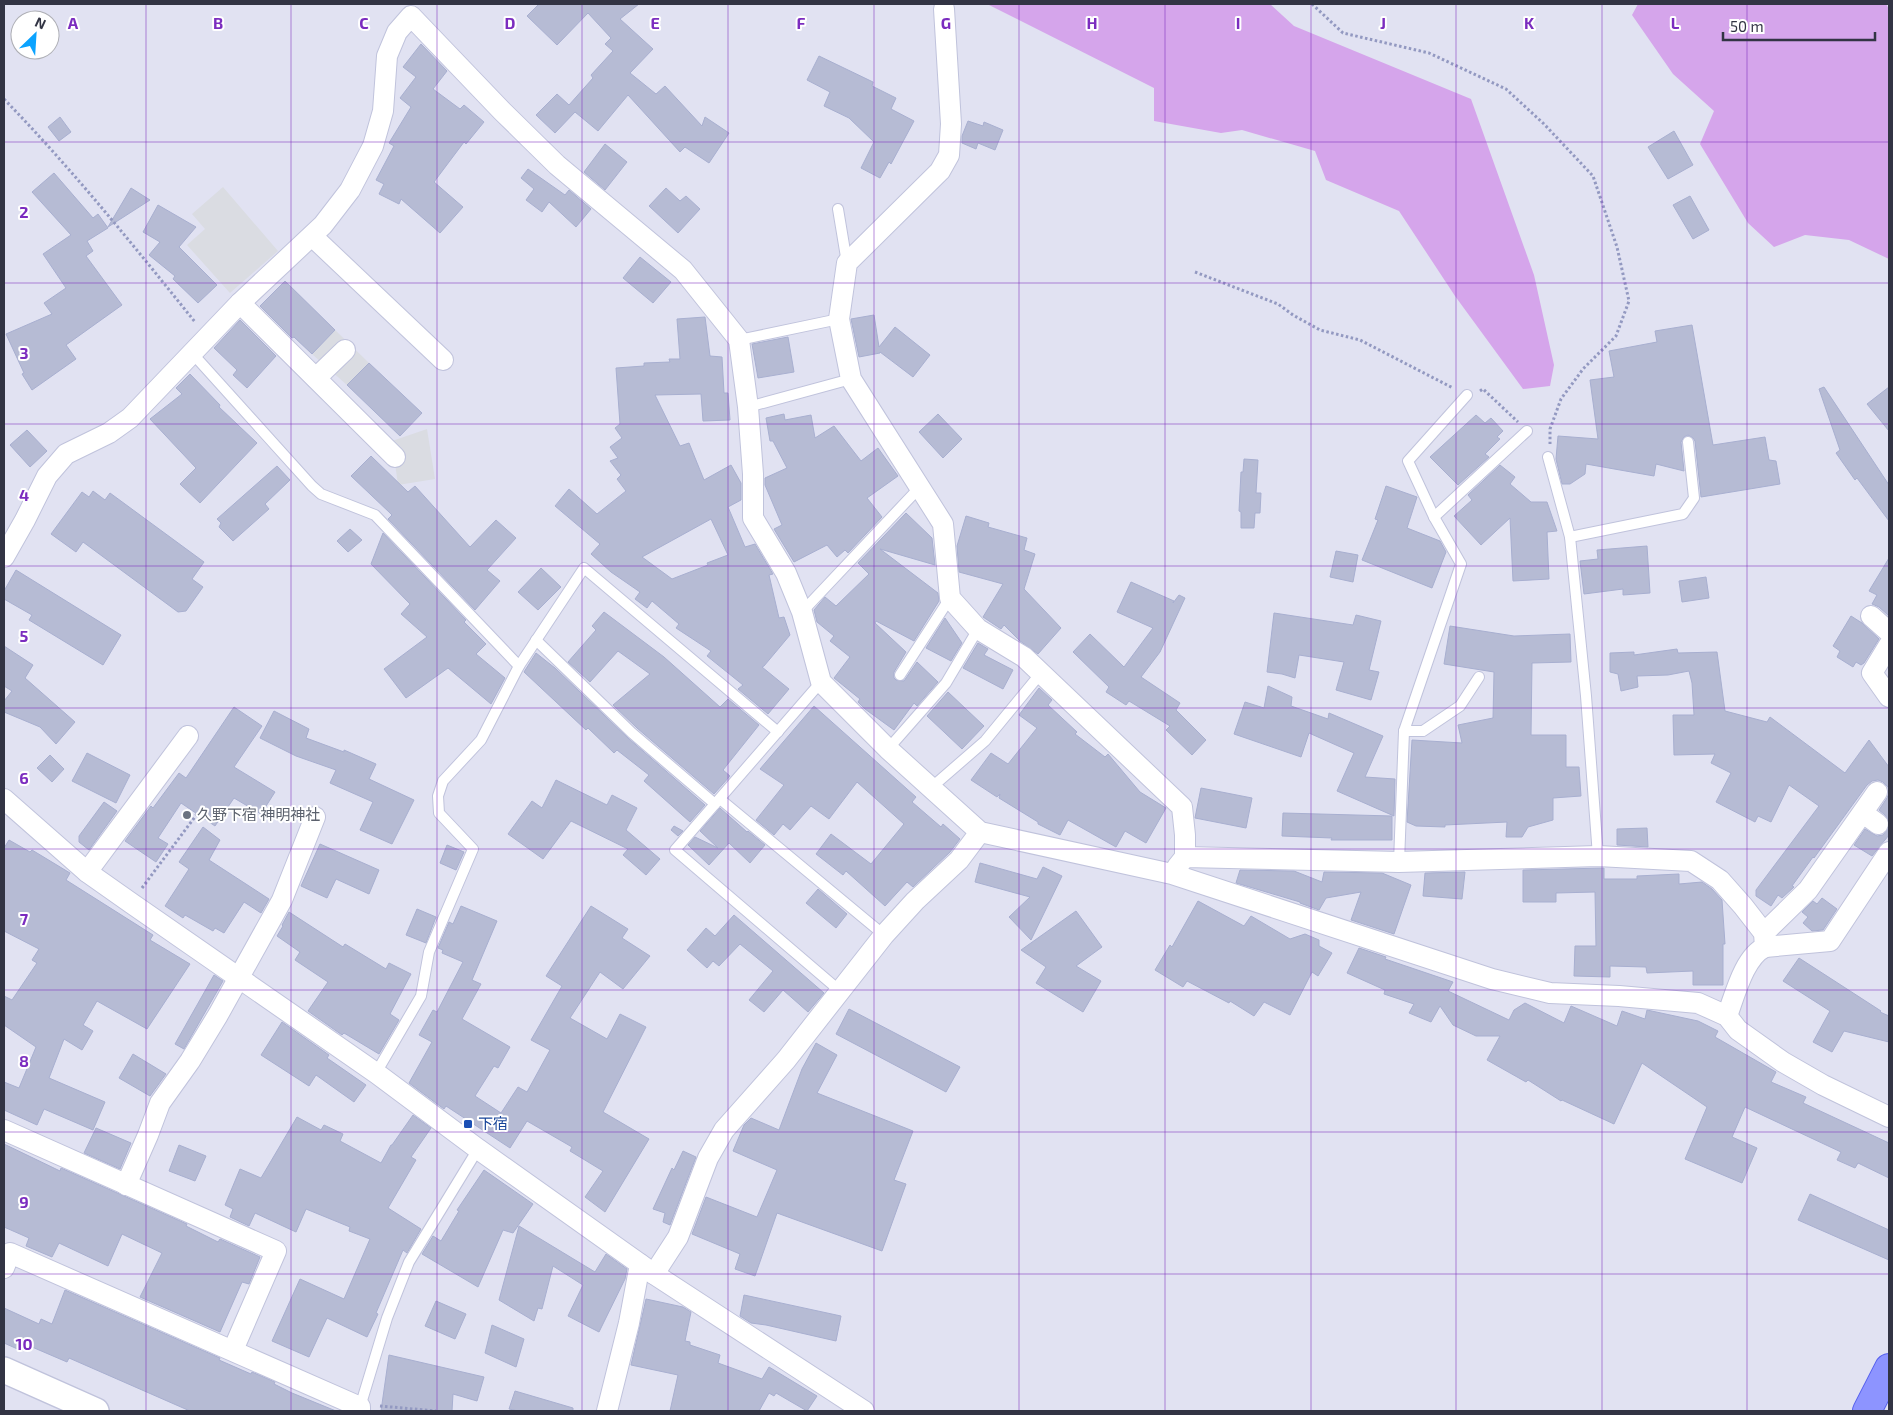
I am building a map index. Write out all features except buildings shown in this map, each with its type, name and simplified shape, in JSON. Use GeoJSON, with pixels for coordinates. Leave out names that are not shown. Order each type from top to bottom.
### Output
{"type":"FeatureCollection","features":[{"type":"Feature","properties":{"kind":"main road"},"geometry":{"type":"LineString","coordinates":[[1867,1411],[1889,1368]]}},
{"type":"Feature","properties":{"kind":"street"},"geometry":{"type":"LineString","coordinates":[[943,6],[951,124],[949,155],[940,171],[847,262],[839,319],[851,379],[943,524],[950,598],[978,629],[1024,657],[1182,807],[1185,857],[1172,874]]}},
{"type":"Feature","properties":{"kind":"street"},"geometry":{"type":"LineString","coordinates":[[4,557],[47,476],[66,454],[109,433],[130,418],[193,354],[206,337],[323,225],[350,190],[373,146],[383,111],[387,56],[397,32],[415,10],[502,111],[558,165],[683,270],[739,340],[748,407],[753,474],[753,518],[786,573],[802,612],[821,682],[888,749],[980,832],[1172,874],[1511,984],[1550,993],[1619,996],[1698,1003],[1727,1016],[1738,1030],[1783,1062],[1823,1085],[1889,1117]]}},
{"type":"Feature","properties":{"kind":"street"},"geometry":{"type":"LineString","coordinates":[[312,236],[443,360]]}},
{"type":"Feature","properties":{"kind":"street"},"geometry":{"type":"LineString","coordinates":[[240,303],[395,457]]}},
{"type":"Feature","properties":{"kind":"street"},"geometry":{"type":"LineString","coordinates":[[316,378],[345,350]]}},
{"type":"Feature","properties":{"kind":"street"},"geometry":{"type":"LineString","coordinates":[[1871,616],[1889,632]]}},
{"type":"Feature","properties":{"kind":"street"},"geometry":{"type":"LineString","coordinates":[[1889,645],[1872,673],[1889,697]]}},
{"type":"Feature","properties":{"kind":"street"},"geometry":{"type":"LineString","coordinates":[[87,872],[188,736]]}},
{"type":"Feature","properties":{"kind":"street"},"geometry":{"type":"LineString","coordinates":[[1727,1016],[1740,980],[1756,951],[1808,890],[1842,855],[1871,819],[1877,792]]}},
{"type":"Feature","properties":{"kind":"street"},"geometry":{"type":"LineString","coordinates":[[6,808],[87,872],[376,1073],[478,1149],[647,1269],[864,1411]]}},
{"type":"Feature","properties":{"kind":"street"},"geometry":{"type":"LineString","coordinates":[[126,1185],[160,1103],[204,1038],[282,900],[315,817]]}},
{"type":"Feature","properties":{"kind":"street"},"geometry":{"type":"LineString","coordinates":[[607,1411],[629,1323],[647,1269],[678,1237],[708,1158],[724,1130],[786,1060],[884,935],[915,901],[959,860],[980,832]]}},
{"type":"Feature","properties":{"kind":"street"},"geometry":{"type":"LineString","coordinates":[[1764,940],[1830,941],[1889,852]]}},
{"type":"Feature","properties":{"kind":"street"},"geometry":{"type":"LineString","coordinates":[[1185,857],[1399,862],[1598,856],[1691,861],[1720,880],[1743,906],[1764,940]]}},
{"type":"Feature","properties":{"kind":"street"},"geometry":{"type":"LineString","coordinates":[[4,1130],[276,1251],[233,1350]]}},
{"type":"Feature","properties":{"kind":"street"},"geometry":{"type":"LineString","coordinates":[[6,1257],[233,1350],[360,1409]]}},
{"type":"Feature","properties":{"kind":"street"},"geometry":{"type":"LineString","coordinates":[[4,1370],[96,1411]]}},
{"type":"Feature","properties":{"kind":"lane"},"geometry":{"type":"LineString","coordinates":[[838,208],[847,262]]}},
{"type":"Feature","properties":{"kind":"lane"},"geometry":{"type":"LineString","coordinates":[[739,340],[839,319]]}},
{"type":"Feature","properties":{"kind":"lane"},"geometry":{"type":"LineString","coordinates":[[193,354],[312,486],[321,494],[375,515],[519,666]]}},
{"type":"Feature","properties":{"kind":"lane"},"geometry":{"type":"LineString","coordinates":[[748,407],[851,379]]}},
{"type":"Feature","properties":{"kind":"lane"},"geometry":{"type":"LineString","coordinates":[[1399,862],[1404,731],[1461,564],[1434,518],[1408,461],[1467,395]]}},
{"type":"Feature","properties":{"kind":"lane"},"geometry":{"type":"LineString","coordinates":[[1434,518],[1527,431]]}},
{"type":"Feature","properties":{"kind":"lane"},"geometry":{"type":"LineString","coordinates":[[1570,537],[1683,514],[1694,498],[1688,442]]}},
{"type":"Feature","properties":{"kind":"lane"},"geometry":{"type":"LineString","coordinates":[[1548,457],[1570,537],[1586,696],[1598,856]]}},
{"type":"Feature","properties":{"kind":"lane"},"geometry":{"type":"LineString","coordinates":[[802,612],[920,487]]}},
{"type":"Feature","properties":{"kind":"lane"},"geometry":{"type":"LineString","coordinates":[[376,1073],[421,996],[430,952],[473,849],[439,813],[438,796],[444,781],[481,740],[519,666],[584,568],[778,732]]}},
{"type":"Feature","properties":{"kind":"lane"},"geometry":{"type":"LineString","coordinates":[[900,675],[950,598]]}},
{"type":"Feature","properties":{"kind":"lane"},"geometry":{"type":"LineString","coordinates":[[888,749],[946,683],[978,629]]}},
{"type":"Feature","properties":{"kind":"lane"},"geometry":{"type":"LineString","coordinates":[[536,640],[632,733],[884,935]]}},
{"type":"Feature","properties":{"kind":"lane"},"geometry":{"type":"LineString","coordinates":[[932,787],[986,741],[1041,673]]}},
{"type":"Feature","properties":{"kind":"lane"},"geometry":{"type":"LineString","coordinates":[[1404,731],[1423,731],[1460,706],[1480,677]]}},
{"type":"Feature","properties":{"kind":"lane"},"geometry":{"type":"LineString","coordinates":[[821,682],[675,850],[840,991]]}},
{"type":"Feature","properties":{"kind":"lane"},"geometry":{"type":"LineString","coordinates":[[360,1409],[388,1318],[409,1262],[478,1149]]}},
{"type":"Feature","properties":{"kind":"path"},"geometry":{"type":"LineString","coordinates":[[1312,4],[1343,33],[1429,53],[1506,89],[1544,124],[1593,176],[1617,247],[1629,301],[1616,336],[1583,369],[1561,399],[1550,429],[1548,457]]}},
{"type":"Feature","properties":{"kind":"path"},"geometry":{"type":"LineString","coordinates":[[4,98],[36,132],[123,234],[206,337]]}},
{"type":"Feature","properties":{"kind":"path"},"geometry":{"type":"LineString","coordinates":[[1195,272],[1278,304],[1320,330],[1360,340],[1467,395],[1483,390],[1527,431],[1550,441]]}},
{"type":"Feature","properties":{"kind":"path"},"geometry":{"type":"LineString","coordinates":[[131,903],[197,814]]}},
{"type":"Feature","properties":{"kind":"path"},"geometry":{"type":"LineString","coordinates":[[360,1409],[388,1406],[436,1411]]}},
{"type":"Feature","properties":{"kind":"shaded area"},"geometry":{"type":"Polygon","coordinates":[[[987,4],[1270,4],[1294,26],[1471,99],[1534,275],[1554,365],[1550,386],[1523,389],[1455,296],[1399,211],[1326,180],[1315,151],[1242,130],[1221,133],[1154,121],[1154,88],[987,4]]]}},
{"type":"Feature","properties":{"kind":"shaded area"},"geometry":{"type":"Polygon","coordinates":[[[1638,4],[1886,4],[1889,9],[1889,259],[1849,240],[1805,235],[1774,247],[1748,223],[1700,144],[1714,111],[1673,74],[1632,15],[1638,4]]]}},
{"type":"Feature","properties":{"kind":"shaded area"},"geometry":{"type":"Polygon","coordinates":[[[223,187],[278,251],[230,293],[187,245],[205,229],[192,214],[223,187]]]}},
{"type":"Feature","properties":{"kind":"shaded area"},"geometry":{"type":"Polygon","coordinates":[[[335,330],[369,363],[347,385],[312,354],[335,330]]]}},
{"type":"Feature","properties":{"kind":"shaded area"},"geometry":{"type":"Polygon","coordinates":[[[427,429],[435,479],[398,485],[392,441],[427,429]]]}},
{"type":"Feature","properties":{"kind":"place","name":"久野下宿 神明神社"},"geometry":{"type":"Point","coordinates":[187,815]}},
{"type":"Feature","properties":{"kind":"place","name":"下宿"},"geometry":{"type":"Point","coordinates":[468,1124]}}]}
